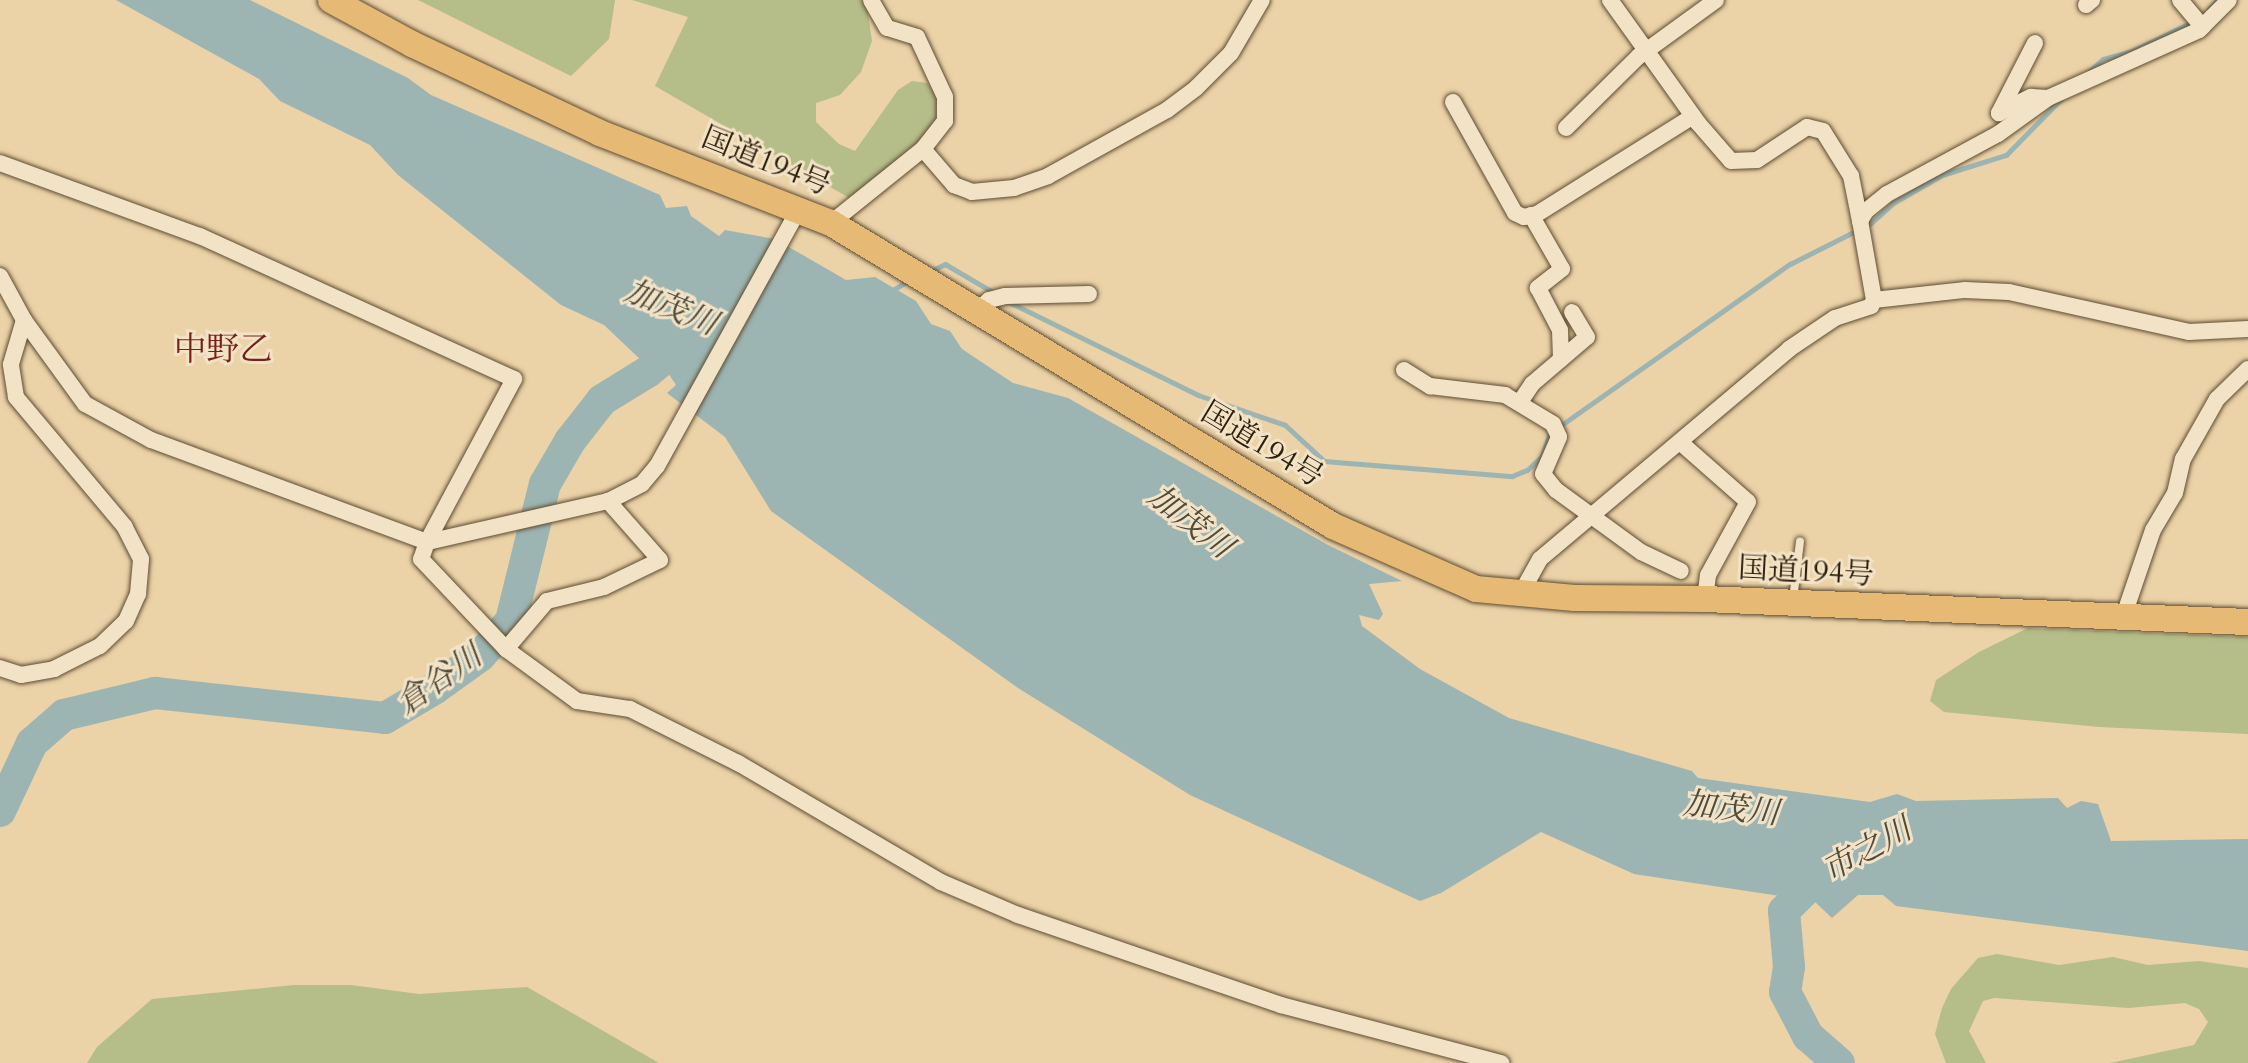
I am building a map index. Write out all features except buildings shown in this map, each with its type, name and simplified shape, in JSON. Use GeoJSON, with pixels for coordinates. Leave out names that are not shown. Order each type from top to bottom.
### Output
{"type":"FeatureCollection","features":[{"type":"Feature","properties":{"kind":"highway","name":"国道194号"},"geometry":{"type":"LineString","coordinates":[[331,0],[412,44],[600,133],[795,216],[831,223],[975,313],[1333,526],[1476,589],[1520,595],[1705,599],[1793,606],[2248,622]]}},
{"type":"Feature","properties":{"kind":"street"},"geometry":{"type":"LineString","coordinates":[[831,223],[923,149],[945,121],[945,97],[917,37],[887,27],[871,0]]}},
{"type":"Feature","properties":{"kind":"street"},"geometry":{"type":"LineString","coordinates":[[923,149],[954,185],[972,192],[1014,188],[1048,176],[1167,110],[1196,88],[1231,53],[1262,0]]}},
{"type":"Feature","properties":{"kind":"street"},"geometry":{"type":"LineString","coordinates":[[1520,595],[1540,559],[1681,443],[1789,349],[1835,318],[1871,306],[1874,300],[1851,176],[1823,131],[1807,127],[1757,160],[1738,163],[1715,144],[1693,116],[1610,0]]}},
{"type":"Feature","properties":{"kind":"street"},"geometry":{"type":"LineString","coordinates":[[1566,128],[1646,51],[1716,0]]}},
{"type":"Feature","properties":{"kind":"street"},"geometry":{"type":"LineString","coordinates":[[2180,0],[2203,27]]}},
{"type":"Feature","properties":{"kind":"street"},"geometry":{"type":"LineString","coordinates":[[1860,221],[1887,194],[1998,134],[2048,98],[2165,48],[2203,27],[2229,0]]}},
{"type":"Feature","properties":{"kind":"street"},"geometry":{"type":"LineString","coordinates":[[2035,43],[1999,113],[2031,96],[2048,98]]}},
{"type":"Feature","properties":{"kind":"street"},"geometry":{"type":"LineString","coordinates":[[1453,102],[1515,213],[1531,215],[1693,116]]}},
{"type":"Feature","properties":{"kind":"street"},"geometry":{"type":"LineString","coordinates":[[0,163],[200,236],[514,379],[427,542],[421,559],[506,649],[577,701],[630,709],[738,762],[941,883],[1018,915],[1281,1004],[1501,1063]]}},
{"type":"Feature","properties":{"kind":"street"},"geometry":{"type":"LineString","coordinates":[[1531,215],[1562,270],[1538,288],[1560,330],[1561,359]]}},
{"type":"Feature","properties":{"kind":"street"},"geometry":{"type":"LineString","coordinates":[[0,276],[24,320],[85,404],[151,440],[427,542],[608,501],[642,484],[664,454],[795,216]]}},
{"type":"Feature","properties":{"kind":"street"},"geometry":{"type":"LineString","coordinates":[[1874,300],[1954,291],[2009,292],[2189,332],[2248,329]]}},
{"type":"Feature","properties":{"kind":"street"},"geometry":{"type":"LineString","coordinates":[[975,313],[989,300],[1005,296],[1090,294]]}},
{"type":"Feature","properties":{"kind":"street"},"geometry":{"type":"LineString","coordinates":[[1520,402],[1532,384],[1587,337],[1572,312]]}},
{"type":"Feature","properties":{"kind":"street"},"geometry":{"type":"LineString","coordinates":[[0,668],[21,675],[54,669],[100,646],[126,621],[138,594],[141,559],[118,517],[16,397],[10,364],[24,320]]}},
{"type":"Feature","properties":{"kind":"street"},"geometry":{"type":"LineString","coordinates":[[2123,618],[2153,530],[2175,493],[2183,459],[2217,399],[2248,369]]}},
{"type":"Feature","properties":{"kind":"street"},"geometry":{"type":"LineString","coordinates":[[1404,370],[1430,386],[1505,396],[1520,402],[1553,424],[1559,437],[1543,474],[1556,490],[1641,552],[1681,571]]}},
{"type":"Feature","properties":{"kind":"street"},"geometry":{"type":"LineString","coordinates":[[1681,443],[1748,502],[1708,575],[1705,599]]}},
{"type":"Feature","properties":{"kind":"street"},"geometry":{"type":"LineString","coordinates":[[506,649],[547,601],[615,583],[660,560],[608,501]]}},
{"type":"Feature","properties":{"kind":"lane"},"geometry":{"type":"LineString","coordinates":[[1793,606],[1800,541]]}},
{"type":"Feature","properties":{"kind":"green space"},"geometry":{"type":"Polygon","coordinates":[[[418,0],[615,0],[609,39],[571,76],[418,0]]]}},
{"type":"Feature","properties":{"kind":"green space"},"geometry":{"type":"Polygon","coordinates":[[[632,0],[876,0],[868,13],[872,41],[861,72],[840,95],[816,103],[816,122],[839,144],[855,151],[898,90],[912,81],[927,83],[937,96],[936,117],[924,137],[851,199],[655,86],[688,17],[632,0]]]}},
{"type":"Feature","properties":{"kind":"green space"},"geometry":{"type":"Polygon","coordinates":[[[2028,628],[2248,637],[2248,734],[2099,727],[1944,712],[1930,701],[1936,680],[1979,652],[2028,628]]]}},
{"type":"Feature","properties":{"kind":"green space"},"geometry":{"type":"Polygon","coordinates":[[[1997,954],[2059,965],[2113,957],[2148,965],[2199,961],[2248,968],[2248,1063],[2110,1063],[2194,1045],[2208,1022],[2199,1009],[2185,1003],[2128,1008],[1994,998],[1983,1001],[1969,1031],[1986,1063],[1946,1063],[1935,1034],[1942,1008],[1951,989],[1978,958],[1997,954]]]}},
{"type":"Feature","properties":{"kind":"green space"},"geometry":{"type":"Polygon","coordinates":[[[294,985],[351,985],[419,994],[527,987],[659,1063],[87,1063],[97,1047],[152,999],[294,985]]]}},
{"type":"Feature","properties":{"kind":"water","name":"加茂川"},"geometry":{"type":"Polygon","coordinates":[[[116,0],[250,0],[408,78],[431,95],[660,195],[666,208],[687,206],[691,216],[719,236],[725,230],[775,239],[846,280],[875,277],[916,301],[931,324],[950,331],[962,349],[1013,383],[1068,398],[1328,545],[1402,581],[1369,584],[1383,614],[1379,620],[1359,615],[1362,626],[1420,669],[1509,718],[1692,771],[1698,778],[1870,802],[1897,794],[1916,801],[2058,798],[2067,808],[2081,801],[2098,804],[2111,841],[2248,839],[2248,951],[1896,906],[1883,895],[1858,895],[1832,918],[1814,901],[1634,874],[1541,832],[1441,893],[1420,901],[1190,795],[1018,688],[771,511],[725,437],[667,393],[676,385],[657,356],[642,361],[604,325],[561,305],[398,175],[370,145],[280,101],[259,79],[116,0]]]}},
{"type":"Feature","properties":{"kind":"waterway"},"geometry":{"type":"LineString","coordinates":[[2209,9],[2217,0]]}},
{"type":"Feature","properties":{"kind":"waterway"},"geometry":{"type":"LineString","coordinates":[[2084,76],[2103,59],[2132,51],[2196,20]]}},
{"type":"Feature","properties":{"kind":"waterway"},"geometry":{"type":"LineString","coordinates":[[1007,301],[1198,395],[1285,425],[1324,461],[1512,476],[1527,470],[1542,456],[1550,433],[1790,264],[1871,223],[1893,203],[1942,175],[2006,155],[2062,98]]}},
{"type":"Feature","properties":{"kind":"waterway"},"geometry":{"type":"LineString","coordinates":[[928,272],[945,264],[996,294]]}},
{"type":"Feature","properties":{"kind":"waterway"},"geometry":{"type":"LineString","coordinates":[[891,291],[909,280]]}},
{"type":"Feature","properties":{"kind":"waterway","name":"倉谷川"},"geometry":{"type":"LineString","coordinates":[[0,811],[32,743],[64,715],[155,693],[385,718],[434,689],[480,656],[511,621],[545,484],[570,441],[602,400],[649,371],[695,333]]}},
{"type":"Feature","properties":{"kind":"waterway","name":"市之川"},"geometry":{"type":"LineString","coordinates":[[1825,870],[1784,911],[1789,967],[1785,992],[1808,1036],[1839,1063]]}},
{"type":"Feature","properties":{"kind":"district","name":"中野乙"},"geometry":{"type":"Point","coordinates":[223,350]}}]}
